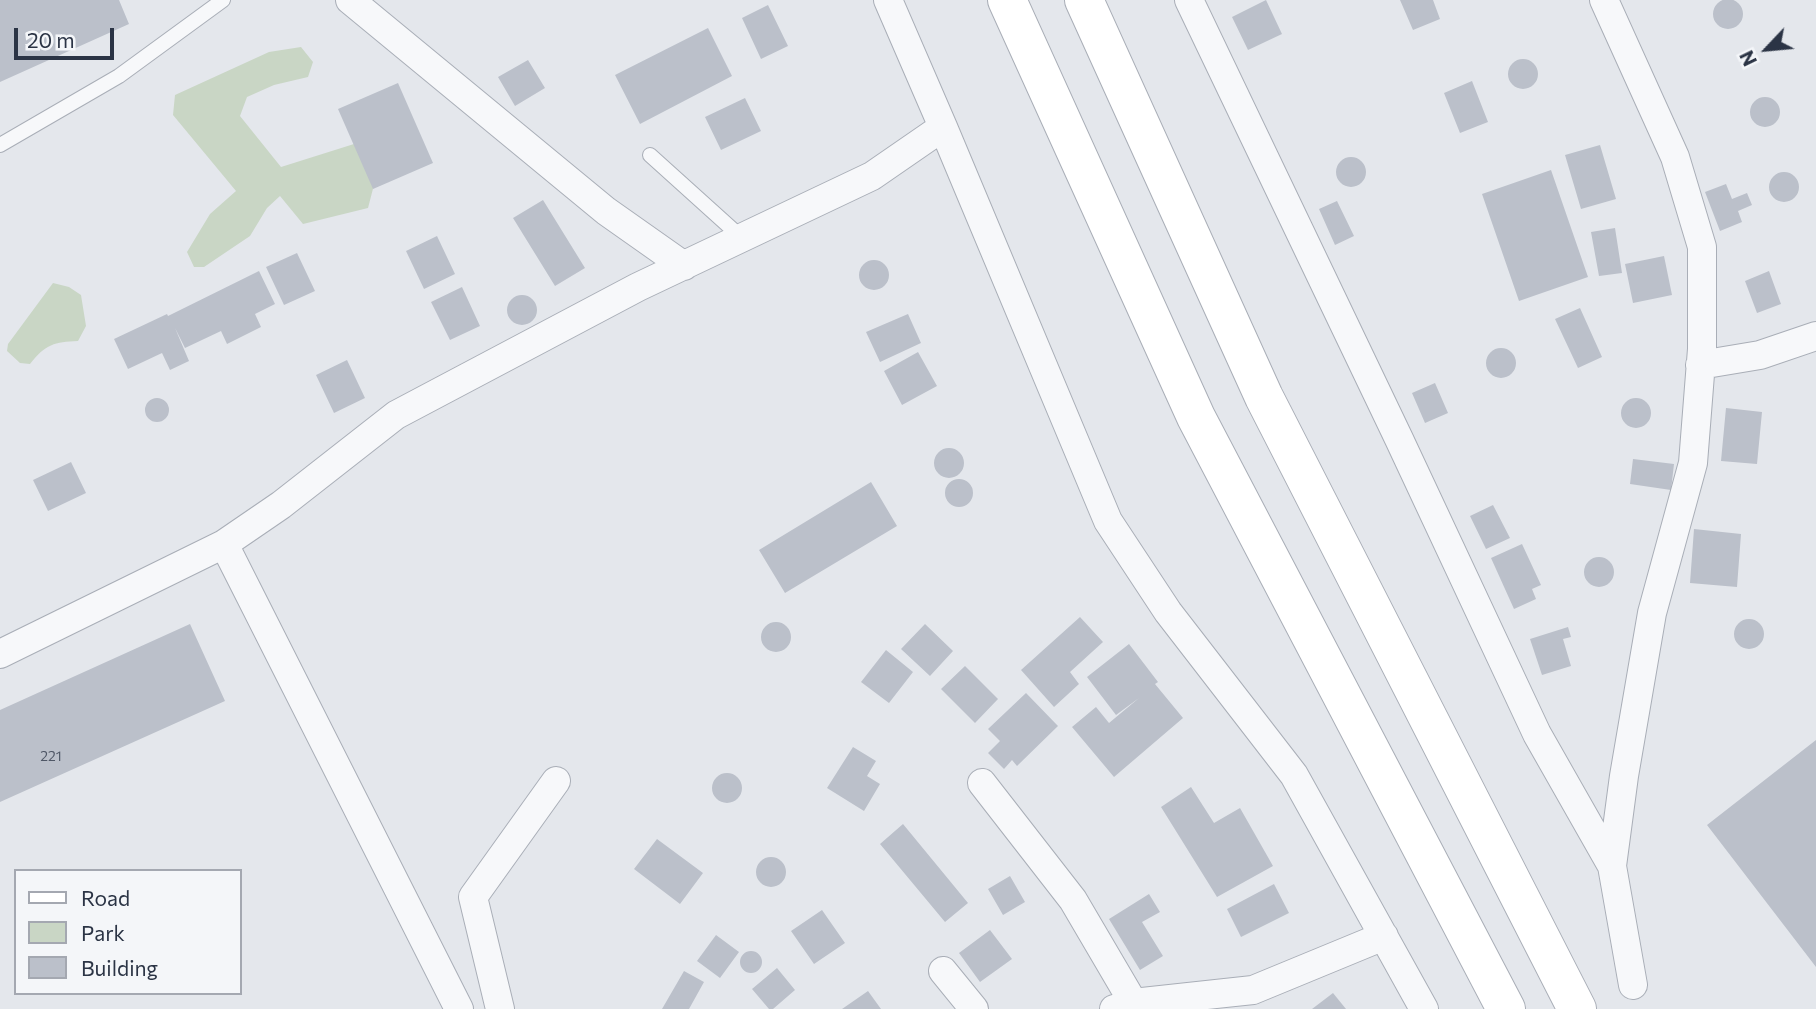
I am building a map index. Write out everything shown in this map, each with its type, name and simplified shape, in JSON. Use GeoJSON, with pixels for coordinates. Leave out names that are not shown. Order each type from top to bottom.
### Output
{"type":"FeatureCollection","features":[{"type":"Feature","properties":{"kind":"main road"},"geometry":{"type":"LineString","coordinates":[[1007,0],[1196,417],[1506,1009]]}},
{"type":"Feature","properties":{"kind":"main road"},"geometry":{"type":"LineString","coordinates":[[1084,0],[1264,397],[1577,1009]]}},
{"type":"Feature","properties":{"kind":"street"},"geometry":{"type":"LineString","coordinates":[[350,0],[606,212],[684,266]]}},
{"type":"Feature","properties":{"kind":"street"},"geometry":{"type":"LineString","coordinates":[[888,0],[1108,521],[1168,612],[1294,775],[1424,1009]]}},
{"type":"Feature","properties":{"kind":"street"},"geometry":{"type":"LineString","coordinates":[[1189,0],[1394,427],[1536,734],[1612,866]]}},
{"type":"Feature","properties":{"kind":"street"},"geometry":{"type":"LineString","coordinates":[[1604,0],[1675,157],[1702,247],[1700,365],[1693,463],[1652,613],[1624,776],[1612,866],[1633,985]]}},
{"type":"Feature","properties":{"kind":"street"},"geometry":{"type":"LineString","coordinates":[[0,654],[225,544],[281,505],[397,415],[638,287],[872,176],[943,127]]}},
{"type":"Feature","properties":{"kind":"street"},"geometry":{"type":"LineString","coordinates":[[1700,365],[1760,355],[1816,336]]}},
{"type":"Feature","properties":{"kind":"street"},"geometry":{"type":"LineString","coordinates":[[225,544],[459,1009]]}},
{"type":"Feature","properties":{"kind":"street"},"geometry":{"type":"LineString","coordinates":[[500,1009],[473,897],[556,781]]}},
{"type":"Feature","properties":{"kind":"street"},"geometry":{"type":"LineString","coordinates":[[982,783],[1073,900],[1128,1007],[1253,990],[1384,936]]}},
{"type":"Feature","properties":{"kind":"street"},"geometry":{"type":"LineString","coordinates":[[943,971],[974,1009]]}},
{"type":"Feature","properties":{"kind":"lane"},"geometry":{"type":"LineString","coordinates":[[0,145],[119,76],[223,0]]}},
{"type":"Feature","properties":{"kind":"lane"},"geometry":{"type":"LineString","coordinates":[[650,155],[742,238]]}},
{"type":"Feature","properties":{"kind":"green space"},"geometry":{"type":"Polygon","coordinates":[[[301,47],[313,62],[308,77],[274,85],[247,97],[240,116],[281,167],[354,144],[375,181],[368,208],[303,224],[280,196],[267,208],[250,236],[204,267],[194,267],[187,252],[210,214],[236,191],[173,115],[175,95],[269,52],[301,47]]]}},
{"type":"Feature","properties":{"kind":"green space"},"geometry":{"type":"Polygon","coordinates":[[[53,283],[69,287],[81,295],[86,326],[78,341],[51,345],[30,364],[20,363],[7,351],[8,344],[53,283]]]}},
{"type":"Feature","properties":{"kind":"building"},"geometry":{"type":"Polygon","coordinates":[[[1728,-1],[1734,0],[1742,8],[1742,20],[1734,28],[1728,29],[1722,28],[1714,20],[1713,14],[1714,8],[1722,0],[1728,-1]]]}},
{"type":"Feature","properties":{"kind":"building"},"geometry":{"type":"Polygon","coordinates":[[[0,0],[119,0],[129,24],[0,82],[0,0]]]}},
{"type":"Feature","properties":{"kind":"building"},"geometry":{"type":"Polygon","coordinates":[[[1266,0],[1282,34],[1248,50],[1232,17],[1266,0]]]}},
{"type":"Feature","properties":{"kind":"building"},"geometry":{"type":"Polygon","coordinates":[[[1400,0],[1433,0],[1440,19],[1413,30],[1400,0]]]}},
{"type":"Feature","properties":{"kind":"building"},"geometry":{"type":"Polygon","coordinates":[[[768,5],[788,46],[761,59],[742,18],[768,5]]]}},
{"type":"Feature","properties":{"kind":"building"},"geometry":{"type":"Polygon","coordinates":[[[708,28],[732,76],[640,124],[615,75],[708,28]]]}},
{"type":"Feature","properties":{"kind":"building"},"geometry":{"type":"Polygon","coordinates":[[[1523,59],[1529,60],[1537,68],[1537,80],[1529,88],[1523,89],[1517,88],[1509,80],[1508,74],[1509,68],[1517,60],[1523,59]]]}},
{"type":"Feature","properties":{"kind":"building"},"geometry":{"type":"Polygon","coordinates":[[[528,60],[545,88],[515,106],[498,77],[528,60]]]}},
{"type":"Feature","properties":{"kind":"building"},"geometry":{"type":"Polygon","coordinates":[[[1472,81],[1488,122],[1460,133],[1444,93],[1472,81]]]}},
{"type":"Feature","properties":{"kind":"building"},"geometry":{"type":"Polygon","coordinates":[[[398,83],[433,163],[373,189],[338,109],[398,83]]]}},
{"type":"Feature","properties":{"kind":"building"},"geometry":{"type":"Polygon","coordinates":[[[1765,97],[1771,98],[1779,106],[1779,118],[1771,126],[1765,127],[1759,126],[1751,118],[1750,112],[1751,106],[1759,98],[1765,97]]]}},
{"type":"Feature","properties":{"kind":"building"},"geometry":{"type":"Polygon","coordinates":[[[745,98],[761,131],[721,150],[705,117],[745,98]]]}},
{"type":"Feature","properties":{"kind":"building"},"geometry":{"type":"Polygon","coordinates":[[[1600,145],[1616,199],[1581,209],[1565,155],[1600,145]]]}},
{"type":"Feature","properties":{"kind":"building"},"geometry":{"type":"Polygon","coordinates":[[[1351,157],[1357,158],[1365,166],[1365,178],[1357,186],[1351,187],[1345,186],[1337,178],[1336,172],[1337,166],[1345,158],[1351,157]]]}},
{"type":"Feature","properties":{"kind":"building"},"geometry":{"type":"Polygon","coordinates":[[[1551,170],[1588,277],[1519,301],[1482,194],[1551,170]]]}},
{"type":"Feature","properties":{"kind":"building"},"geometry":{"type":"Polygon","coordinates":[[[1784,172],[1790,173],[1798,181],[1798,193],[1790,201],[1784,202],[1778,201],[1770,193],[1769,187],[1770,181],[1778,173],[1784,172]]]}},
{"type":"Feature","properties":{"kind":"building"},"geometry":{"type":"Polygon","coordinates":[[[1726,184],[1732,199],[1747,193],[1752,205],[1738,211],[1742,222],[1720,231],[1705,192],[1726,184]]]}},
{"type":"Feature","properties":{"kind":"building"},"geometry":{"type":"Polygon","coordinates":[[[543,200],[585,268],[555,286],[513,218],[543,200]]]}},
{"type":"Feature","properties":{"kind":"building"},"geometry":{"type":"Polygon","coordinates":[[[1337,201],[1354,236],[1335,245],[1319,209],[1337,201]]]}},
{"type":"Feature","properties":{"kind":"building"},"geometry":{"type":"Polygon","coordinates":[[[1615,228],[1622,273],[1599,276],[1591,232],[1615,228]]]}},
{"type":"Feature","properties":{"kind":"building"},"geometry":{"type":"Polygon","coordinates":[[[437,236],[455,274],[424,289],[406,251],[437,236]]]}},
{"type":"Feature","properties":{"kind":"building"},"geometry":{"type":"Polygon","coordinates":[[[297,253],[315,291],[284,305],[266,267],[297,253]]]}},
{"type":"Feature","properties":{"kind":"building"},"geometry":{"type":"Polygon","coordinates":[[[1664,256],[1672,295],[1633,303],[1625,264],[1664,256]]]}},
{"type":"Feature","properties":{"kind":"building"},"geometry":{"type":"Polygon","coordinates":[[[874,260],[880,261],[888,269],[888,281],[880,289],[874,290],[868,289],[860,281],[859,275],[860,269],[868,261],[874,260]]]}},
{"type":"Feature","properties":{"kind":"building"},"geometry":{"type":"Polygon","coordinates":[[[259,271],[275,304],[255,314],[261,327],[227,344],[221,331],[185,348],[175,328],[189,361],[170,370],[162,353],[128,369],[114,339],[167,314],[168,316],[259,271]]]}},
{"type":"Feature","properties":{"kind":"building"},"geometry":{"type":"Polygon","coordinates":[[[1769,271],[1781,304],[1757,313],[1745,281],[1769,271]]]}},
{"type":"Feature","properties":{"kind":"building"},"geometry":{"type":"Polygon","coordinates":[[[462,287],[480,326],[450,340],[431,302],[462,287]]]}},
{"type":"Feature","properties":{"kind":"building"},"geometry":{"type":"Polygon","coordinates":[[[522,295],[528,296],[536,304],[536,316],[528,324],[522,325],[516,324],[508,316],[507,310],[508,304],[516,296],[522,295]]]}},
{"type":"Feature","properties":{"kind":"building"},"geometry":{"type":"Polygon","coordinates":[[[1580,308],[1602,357],[1578,368],[1555,319],[1580,308]]]}},
{"type":"Feature","properties":{"kind":"building"},"geometry":{"type":"Polygon","coordinates":[[[908,314],[921,343],[880,362],[866,332],[908,314]]]}},
{"type":"Feature","properties":{"kind":"building"},"geometry":{"type":"Polygon","coordinates":[[[1501,348],[1507,349],[1515,357],[1515,369],[1507,377],[1501,378],[1495,377],[1487,369],[1486,363],[1487,357],[1495,349],[1501,348]]]}},
{"type":"Feature","properties":{"kind":"building"},"geometry":{"type":"Polygon","coordinates":[[[918,352],[937,386],[902,405],[884,371],[918,352]]]}},
{"type":"Feature","properties":{"kind":"building"},"geometry":{"type":"Polygon","coordinates":[[[347,360],[365,398],[334,413],[316,375],[347,360]]]}},
{"type":"Feature","properties":{"kind":"building"},"geometry":{"type":"Polygon","coordinates":[[[1435,383],[1448,413],[1425,423],[1412,393],[1435,383]]]}},
{"type":"Feature","properties":{"kind":"building"},"geometry":{"type":"Polygon","coordinates":[[[157,398],[165,402],[169,410],[165,418],[157,422],[149,418],[145,410],[149,402],[157,398]]]}},
{"type":"Feature","properties":{"kind":"building"},"geometry":{"type":"Polygon","coordinates":[[[1636,398],[1642,399],[1650,407],[1650,419],[1642,427],[1636,428],[1630,427],[1622,419],[1621,413],[1622,407],[1630,399],[1636,398]]]}},
{"type":"Feature","properties":{"kind":"building"},"geometry":{"type":"Polygon","coordinates":[[[1726,408],[1762,412],[1757,464],[1721,461],[1726,408]]]}},
{"type":"Feature","properties":{"kind":"building"},"geometry":{"type":"Polygon","coordinates":[[[949,448],[955,449],[963,457],[963,469],[955,477],[949,478],[943,477],[935,469],[934,463],[935,457],[943,449],[949,448]]]}},
{"type":"Feature","properties":{"kind":"building"},"geometry":{"type":"Polygon","coordinates":[[[1633,459],[1674,464],[1671,490],[1630,484],[1633,459]]]}},
{"type":"Feature","properties":{"kind":"building"},"geometry":{"type":"Polygon","coordinates":[[[71,462],[86,493],[48,511],[33,480],[71,462]]]}},
{"type":"Feature","properties":{"kind":"building"},"geometry":{"type":"Polygon","coordinates":[[[959,479],[969,483],[973,493],[969,503],[959,507],[949,503],[945,493],[949,483],[959,479]]]}},
{"type":"Feature","properties":{"kind":"building"},"geometry":{"type":"Polygon","coordinates":[[[871,482],[897,526],[785,593],[759,550],[871,482]]]}},
{"type":"Feature","properties":{"kind":"building"},"geometry":{"type":"Polygon","coordinates":[[[1493,505],[1510,538],[1486,549],[1470,516],[1493,505]]]}},
{"type":"Feature","properties":{"kind":"building"},"geometry":{"type":"Polygon","coordinates":[[[1694,529],[1741,534],[1737,587],[1690,583],[1694,529]]]}},
{"type":"Feature","properties":{"kind":"building"},"geometry":{"type":"Polygon","coordinates":[[[1522,544],[1541,585],[1532,589],[1536,599],[1514,609],[1491,558],[1522,544]]]}},
{"type":"Feature","properties":{"kind":"building"},"geometry":{"type":"Polygon","coordinates":[[[1599,557],[1605,558],[1613,566],[1613,578],[1605,586],[1599,587],[1593,586],[1585,578],[1584,572],[1585,566],[1593,558],[1599,557]]]}},
{"type":"Feature","properties":{"kind":"building"},"geometry":{"type":"Polygon","coordinates":[[[1080,617],[1103,642],[1070,672],[1079,684],[1054,707],[1021,670],[1080,617]]]}},
{"type":"Feature","properties":{"kind":"building"},"geometry":{"type":"Polygon","coordinates":[[[1749,619],[1755,620],[1763,628],[1763,640],[1755,648],[1749,649],[1743,648],[1735,640],[1734,634],[1735,628],[1743,620],[1749,619]]]}},
{"type":"Feature","properties":{"kind":"building"},"geometry":{"type":"Polygon","coordinates":[[[776,622],[782,623],[790,631],[790,643],[782,651],[776,652],[770,651],[762,643],[761,637],[762,631],[770,623],[776,622]]]}},
{"type":"Feature","properties":{"kind":"building"},"geometry":{"type":"Polygon","coordinates":[[[190,624],[225,701],[0,802],[0,710],[190,624]]]}},
{"type":"Feature","properties":{"kind":"building"},"geometry":{"type":"Polygon","coordinates":[[[925,624],[953,651],[930,676],[901,649],[925,624]]]}},
{"type":"Feature","properties":{"kind":"building"},"geometry":{"type":"Polygon","coordinates":[[[1568,627],[1571,637],[1563,639],[1571,666],[1542,675],[1530,639],[1568,627]]]}},
{"type":"Feature","properties":{"kind":"building"},"geometry":{"type":"Polygon","coordinates":[[[1129,644],[1158,682],[1155,684],[1183,718],[1114,777],[1072,727],[1096,707],[1109,723],[1139,698],[1116,715],[1087,677],[1129,644]]]}},
{"type":"Feature","properties":{"kind":"building"},"geometry":{"type":"Polygon","coordinates":[[[886,650],[913,672],[889,703],[861,682],[886,650]]]}},
{"type":"Feature","properties":{"kind":"building"},"geometry":{"type":"Polygon","coordinates":[[[965,666],[998,699],[975,723],[941,689],[965,666]]]}},
{"type":"Feature","properties":{"kind":"building"},"geometry":{"type":"Polygon","coordinates":[[[1026,693],[1058,726],[1017,766],[1012,760],[1004,769],[988,753],[1000,741],[988,729],[1026,693]]]}},
{"type":"Feature","properties":{"kind":"building"},"geometry":{"type":"Polygon","coordinates":[[[1816,740],[1816,967],[1707,825],[1816,740]]]}},
{"type":"Feature","properties":{"kind":"building"},"geometry":{"type":"Polygon","coordinates":[[[853,747],[876,761],[867,776],[880,784],[864,811],[827,788],[853,747]]]}},
{"type":"Feature","properties":{"kind":"building"},"geometry":{"type":"Polygon","coordinates":[[[727,773],[733,774],[741,782],[741,794],[733,802],[727,803],[721,802],[713,794],[712,788],[713,782],[721,774],[727,773]]]}},
{"type":"Feature","properties":{"kind":"building"},"geometry":{"type":"Polygon","coordinates":[[[1191,787],[1214,823],[1240,808],[1273,866],[1217,897],[1161,807],[1191,787]]]}},
{"type":"Feature","properties":{"kind":"building"},"geometry":{"type":"Polygon","coordinates":[[[903,824],[968,903],[945,922],[880,844],[903,824]]]}},
{"type":"Feature","properties":{"kind":"building"},"geometry":{"type":"Polygon","coordinates":[[[657,839],[703,873],[680,904],[634,869],[657,839]]]}},
{"type":"Feature","properties":{"kind":"building"},"geometry":{"type":"Polygon","coordinates":[[[771,857],[777,858],[785,866],[785,878],[777,886],[771,887],[765,886],[757,878],[756,872],[757,866],[765,858],[771,857]]]}},
{"type":"Feature","properties":{"kind":"building"},"geometry":{"type":"Polygon","coordinates":[[[1010,876],[1025,902],[1003,915],[988,889],[1010,876]]]}},
{"type":"Feature","properties":{"kind":"building"},"geometry":{"type":"Polygon","coordinates":[[[1274,884],[1289,913],[1241,937],[1227,909],[1274,884]]]}},
{"type":"Feature","properties":{"kind":"building"},"geometry":{"type":"Polygon","coordinates":[[[1149,894],[1160,912],[1142,922],[1163,956],[1140,970],[1109,919],[1149,894]]]}},
{"type":"Feature","properties":{"kind":"building"},"geometry":{"type":"Polygon","coordinates":[[[822,910],[845,943],[814,964],[791,931],[822,910]]]}},
{"type":"Feature","properties":{"kind":"building"},"geometry":{"type":"Polygon","coordinates":[[[990,930],[1012,959],[980,982],[959,953],[990,930]]]}},
{"type":"Feature","properties":{"kind":"building"},"geometry":{"type":"Polygon","coordinates":[[[716,935],[739,952],[720,978],[697,961],[716,935]]]}},
{"type":"Feature","properties":{"kind":"building"},"geometry":{"type":"Polygon","coordinates":[[[751,951],[759,954],[762,962],[759,970],[751,973],[743,970],[740,962],[743,954],[751,951]]]}},
{"type":"Feature","properties":{"kind":"building"},"geometry":{"type":"Polygon","coordinates":[[[777,968],[795,990],[773,1009],[769,1009],[752,989],[777,968]]]}},
{"type":"Feature","properties":{"kind":"building"},"geometry":{"type":"Polygon","coordinates":[[[684,971],[704,982],[689,1009],[662,1009],[684,971]]]}},
{"type":"Feature","properties":{"kind":"building"},"geometry":{"type":"Polygon","coordinates":[[[868,991],[881,1009],[842,1009],[868,991]]]}},
{"type":"Feature","properties":{"kind":"building"},"geometry":{"type":"Polygon","coordinates":[[[1333,993],[1346,1009],[1312,1009],[1333,993]]]}}]}
